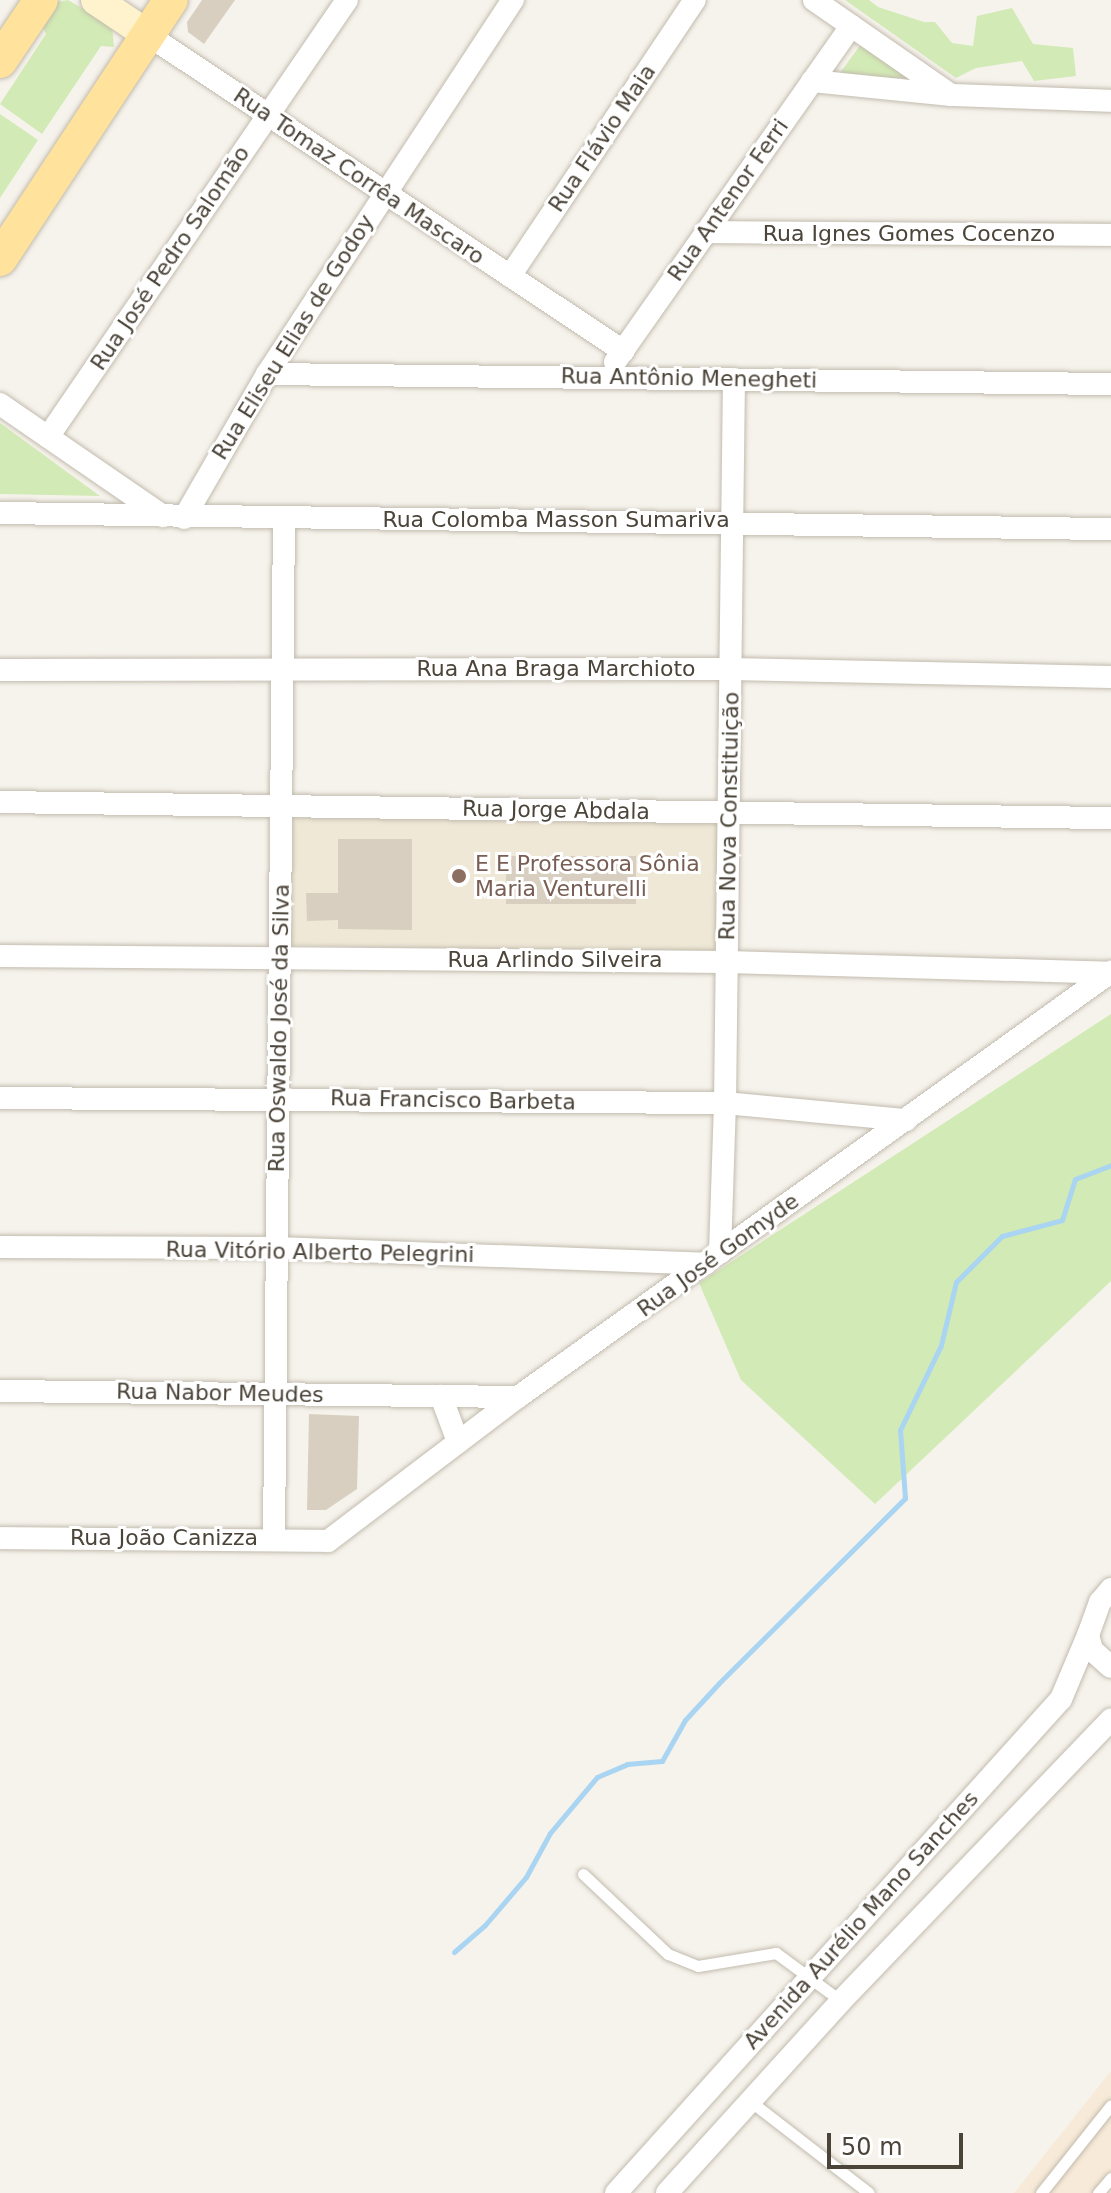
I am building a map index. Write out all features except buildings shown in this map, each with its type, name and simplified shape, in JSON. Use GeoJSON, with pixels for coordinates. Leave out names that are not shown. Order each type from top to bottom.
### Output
{"type":"FeatureCollection","features":[{"type":"Feature","properties":{"kind":"main road"},"geometry":{"type":"LineString","coordinates":[[0,61],[41,0]]}},
{"type":"Feature","properties":{"kind":"main road","name":"Rua Tomaz Corrêa Mascaro"},"geometry":{"type":"LineString","coordinates":[[96,0],[148,35]]}},
{"type":"Feature","properties":{"kind":"main road"},"geometry":{"type":"LineString","coordinates":[[0,259],[171,0]]}},
{"type":"Feature","properties":{"kind":"street","name":"Rua José Pedro Salomão"},"geometry":{"type":"LineString","coordinates":[[48,437],[347,0]]}},
{"type":"Feature","properties":{"kind":"street","name":"Rua Eliseu Elias de Godoy"},"geometry":{"type":"LineString","coordinates":[[174,517],[384,192],[513,0]]}},
{"type":"Feature","properties":{"kind":"street","name":"Rua Flávio Maia"},"geometry":{"type":"LineString","coordinates":[[510,276],[695,0]]}},
{"type":"Feature","properties":{"kind":"street"},"geometry":{"type":"LineString","coordinates":[[814,0],[951,95]]}},
{"type":"Feature","properties":{"kind":"street","name":"Rua Antenor Ferri"},"geometry":{"type":"LineString","coordinates":[[606,375],[851,26]]}},
{"type":"Feature","properties":{"kind":"street","name":"Rua Tomaz Corrêa Mascaro"},"geometry":{"type":"LineString","coordinates":[[148,35],[623,351]]}},
{"type":"Feature","properties":{"kind":"street"},"geometry":{"type":"LineString","coordinates":[[812,81],[951,95],[1111,101]]}},
{"type":"Feature","properties":{"kind":"street","name":"Rua Ignes Gomes Cocenzo"},"geometry":{"type":"LineString","coordinates":[[706,232],[1111,235]]}},
{"type":"Feature","properties":{"kind":"street","name":"Rua Antônio Menegheti"},"geometry":{"type":"LineString","coordinates":[[267,374],[606,375],[1111,384]]}},
{"type":"Feature","properties":{"kind":"street","name":"Rua Nova Constituição"},"geometry":{"type":"LineString","coordinates":[[713,1258],[725,1103],[734,379]]}},
{"type":"Feature","properties":{"kind":"street"},"geometry":{"type":"LineString","coordinates":[[0,404],[174,517]]}},
{"type":"Feature","properties":{"kind":"street","name":"Rua Colomba Masson Sumariva"},"geometry":{"type":"LineString","coordinates":[[0,513],[732,521],[1111,529]]}},
{"type":"Feature","properties":{"kind":"street","name":"Rua Oswaldo José da Silva"},"geometry":{"type":"LineString","coordinates":[[274,1539],[284,518]]}},
{"type":"Feature","properties":{"kind":"street","name":"Rua Ana Braga Marchioto"},"geometry":{"type":"LineString","coordinates":[[0,670],[730,669],[1111,677]]}},
{"type":"Feature","properties":{"kind":"street","name":"Rua Jorge Abdala"},"geometry":{"type":"LineString","coordinates":[[0,802],[1111,818]]}},
{"type":"Feature","properties":{"kind":"street","name":"Rua Arlindo Silveira"},"geometry":{"type":"LineString","coordinates":[[0,956],[727,962],[1110,973]]}},
{"type":"Feature","properties":{"kind":"street","name":"Rua José Gomyde"},"geometry":{"type":"LineString","coordinates":[[328,1541],[518,1397],[1110,973]]}},
{"type":"Feature","properties":{"kind":"street","name":"Rua Francisco Barbeta"},"geometry":{"type":"LineString","coordinates":[[0,1098],[725,1103],[906,1120]]}},
{"type":"Feature","properties":{"kind":"street","name":"Rua Vitório Alberto Pelegrini"},"geometry":{"type":"LineString","coordinates":[[0,1247],[277,1248],[639,1262],[713,1258]]}},
{"type":"Feature","properties":{"kind":"street"},"geometry":{"type":"LineString","coordinates":[[639,1262],[656,1299]]}},
{"type":"Feature","properties":{"kind":"street","name":"Rua Nabor Meudes"},"geometry":{"type":"LineString","coordinates":[[0,1391],[518,1397]]}},
{"type":"Feature","properties":{"kind":"street"},"geometry":{"type":"LineString","coordinates":[[441,1396],[458,1442]]}},
{"type":"Feature","properties":{"kind":"street","name":"Rua João Canizza"},"geometry":{"type":"LineString","coordinates":[[0,1538],[328,1541]]}},
{"type":"Feature","properties":{"kind":"street","name":"Avenida Aurélio Mano Sanches"},"geometry":{"type":"LineString","coordinates":[[616,2193],[1061,1699],[1100,1602],[1111,1589]]}},
{"type":"Feature","properties":{"kind":"street"},"geometry":{"type":"LineString","coordinates":[[1088,1635],[1092,1650],[1111,1667]]}},
{"type":"Feature","properties":{"kind":"street","name":"Avenida Aurélio Mano Sanches"},"geometry":{"type":"LineString","coordinates":[[667,2193],[841,2001],[1111,1719]]}},
{"type":"Feature","properties":{"kind":"lane"},"geometry":{"type":"LineString","coordinates":[[583,1874],[668,1954],[698,1966],[776,1953],[841,2001]]}},
{"type":"Feature","properties":{"kind":"lane"},"geometry":{"type":"LineString","coordinates":[[750,2101],[869,2193]]}},
{"type":"Feature","properties":{"kind":"lane"},"geometry":{"type":"LineString","coordinates":[[1041,2193],[1111,2105]]}},
{"type":"Feature","properties":{"kind":"lane"},"geometry":{"type":"LineString","coordinates":[[1098,2193],[1111,2178]]}},
{"type":"Feature","properties":{"kind":"shaded area","name":"E E Professora Sônia Maria Venturelli"},"geometry":{"type":"Polygon","coordinates":[[[287,818],[724,820],[723,954],[285,945],[287,818]],[[338,839],[338,929],[412,929],[412,839],[338,839]]]}},
{"type":"Feature","properties":{"kind":"shaded area"},"geometry":{"type":"Polygon","coordinates":[[[1111,2071],[1111,2193],[1014,2193],[1111,2071]]]}},
{"type":"Feature","properties":{"kind":"green space"},"geometry":{"type":"Polygon","coordinates":[[[68,0],[112,26],[114,47],[101,46],[42,134],[0,104],[46,34],[39,18],[53,3],[68,0]]]}},
{"type":"Feature","properties":{"kind":"green space"},"geometry":{"type":"Polygon","coordinates":[[[845,0],[869,0],[878,7],[924,22],[935,22],[952,43],[973,46],[977,16],[1012,8],[1033,44],[1073,48],[1076,76],[1034,81],[1022,61],[976,68],[956,78],[845,0]]]}},
{"type":"Feature","properties":{"kind":"green space"},"geometry":{"type":"Polygon","coordinates":[[[864,40],[915,78],[837,77],[864,40]]]}},
{"type":"Feature","properties":{"kind":"green space"},"geometry":{"type":"Polygon","coordinates":[[[0,114],[38,140],[0,198],[0,114]]]}},
{"type":"Feature","properties":{"kind":"green space"},"geometry":{"type":"Polygon","coordinates":[[[0,423],[100,496],[0,494],[0,423]]]}},
{"type":"Feature","properties":{"kind":"green space"},"geometry":{"type":"Polygon","coordinates":[[[1111,1014],[1111,1281],[875,1504],[741,1380],[699,1283],[1111,1014]]]}},
{"type":"Feature","properties":{"kind":"waterway"},"geometry":{"type":"LineString","coordinates":[[454,1952],[485,1925],[526,1877],[550,1833],[597,1777],[627,1764],[662,1761],[685,1720],[719,1683],[905,1498],[900,1430],[941,1345],[956,1282],[1002,1236],[1062,1220],[1075,1179],[1111,1165]]}},
{"type":"Feature","properties":{"kind":"place","name":"E E Professora Sônia Maria Venturelli"},"geometry":{"type":"Point","coordinates":[459,876]}}]}
